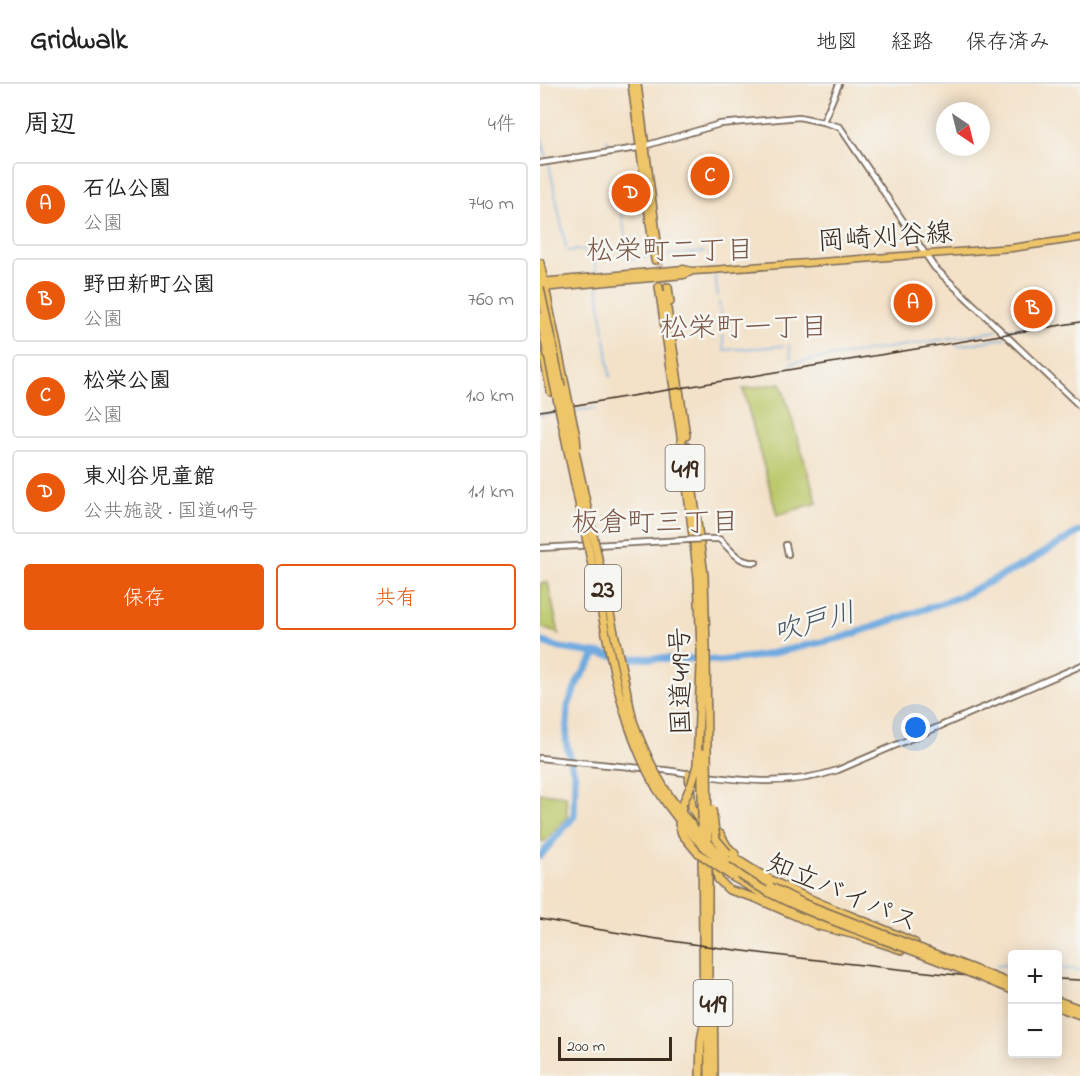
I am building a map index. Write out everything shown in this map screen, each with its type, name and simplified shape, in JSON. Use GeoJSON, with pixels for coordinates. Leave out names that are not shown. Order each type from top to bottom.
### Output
{"type":"FeatureCollection","features":[{"type":"Feature","properties":{"kind":"highway"},"geometry":{"type":"LineString","coordinates":[[632,84],[643,147]]}},
{"type":"Feature","properties":{"kind":"highway"},"geometry":{"type":"LineString","coordinates":[[637,84],[657,259]]}},
{"type":"Feature","properties":{"kind":"highway"},"geometry":{"type":"LineString","coordinates":[[540,263],[542,286],[576,437],[574,467]]}},
{"type":"Feature","properties":{"kind":"highway","name":"知立バイパス"},"geometry":{"type":"LineString","coordinates":[[542,286],[574,467]]}},
{"type":"Feature","properties":{"kind":"highway","name":"国道419号"},"geometry":{"type":"LineString","coordinates":[[662,287],[704,575],[706,983]]}},
{"type":"Feature","properties":{"kind":"highway","name":"知立バイパス"},"geometry":{"type":"LineString","coordinates":[[540,317],[633,721],[654,774],[681,814],[727,860],[771,887],[803,903],[1008,988]]}},
{"type":"Feature","properties":{"kind":"highway"},"geometry":{"type":"LineString","coordinates":[[540,339],[562,444],[574,467]]}},
{"type":"Feature","properties":{"kind":"highway","name":"国道419号"},"geometry":{"type":"LineString","coordinates":[[703,649],[701,666],[705,843],[713,1003],[714,1076]]}},
{"type":"Feature","properties":{"kind":"highway"},"geometry":{"type":"LineString","coordinates":[[701,666],[697,765],[679,816],[682,834],[697,852],[734,878],[779,903],[856,935]]}},
{"type":"Feature","properties":{"kind":"highway"},"geometry":{"type":"LineString","coordinates":[[706,692],[710,729],[712,816],[716,839],[728,853],[777,885],[896,934],[952,963]]}},
{"type":"Feature","properties":{"kind":"highway"},"geometry":{"type":"LineString","coordinates":[[689,774],[692,808],[712,843],[718,879],[729,890],[755,898],[819,926],[952,963]]}},
{"type":"Feature","properties":{"kind":"highway"},"geometry":{"type":"LineString","coordinates":[[720,834],[727,846],[735,853],[770,877],[850,916]]}},
{"type":"Feature","properties":{"kind":"highway","name":"国道419号"},"geometry":{"type":"LineString","coordinates":[[702,1076],[701,1041],[704,1025],[709,930]]}},
{"type":"Feature","properties":{"kind":"highway","name":"知立バイパス"},"geometry":{"type":"LineString","coordinates":[[952,963],[1008,983]]}},
{"type":"Feature","properties":{"kind":"highway","name":"419"},"geometry":{"type":"LineString","coordinates":[[706,983],[709,1076]]}},
{"type":"Feature","properties":{"kind":"highway"},"geometry":{"type":"LineString","coordinates":[[1062,1002],[1080,1009]]}},
{"type":"Feature","properties":{"kind":"highway"},"geometry":{"type":"LineString","coordinates":[[1062,1008],[1080,1015]]}},
{"type":"Feature","properties":{"kind":"main road","name":"岡崎刈谷線"},"geometry":{"type":"LineString","coordinates":[[542,286],[684,269],[693,272],[1012,248],[1080,238]]}},
{"type":"Feature","properties":{"kind":"street"},"geometry":{"type":"LineString","coordinates":[[823,122],[839,84]]}},
{"type":"Feature","properties":{"kind":"street"},"geometry":{"type":"LineString","coordinates":[[540,163],[643,147],[720,124],[799,117],[840,127],[924,254],[943,276],[1080,405]]}},
{"type":"Feature","properties":{"kind":"street"},"geometry":{"type":"LineString","coordinates":[[540,548],[719,539],[739,559],[749,563],[756,562]]}},
{"type":"Feature","properties":{"kind":"street"},"geometry":{"type":"LineString","coordinates":[[786,544],[788,554]]}},
{"type":"Feature","properties":{"kind":"street"},"geometry":{"type":"LineString","coordinates":[[540,758],[761,782],[793,781],[820,776],[1080,666]]}},
{"type":"Feature","properties":{"kind":"green space"},"geometry":{"type":"Polygon","coordinates":[[[719,162],[730,184],[696,193],[691,169],[719,162]]]}},
{"type":"Feature","properties":{"kind":"green space"},"geometry":{"type":"Polygon","coordinates":[[[909,287],[929,304],[916,315],[900,317],[897,290],[909,287]]]}},
{"type":"Feature","properties":{"kind":"green space"},"geometry":{"type":"Polygon","coordinates":[[[1040,295],[1044,319],[1031,321],[1016,299],[1040,295]]]}},
{"type":"Feature","properties":{"kind":"green space"},"geometry":{"type":"Polygon","coordinates":[[[781,383],[817,503],[777,515],[743,389],[781,383]]]}},
{"type":"Feature","properties":{"kind":"green space"},"geometry":{"type":"Polygon","coordinates":[[[540,583],[548,583],[559,634],[540,627],[540,583]]]}},
{"type":"Feature","properties":{"kind":"green space"},"geometry":{"type":"Polygon","coordinates":[[[540,793],[566,796],[567,817],[545,841],[540,839],[540,793]]]}},
{"type":"Feature","properties":{"kind":"waterway"},"geometry":{"type":"LineString","coordinates":[[540,133],[547,158]]}},
{"type":"Feature","properties":{"kind":"waterway"},"geometry":{"type":"LineString","coordinates":[[607,139],[608,143]]}},
{"type":"Feature","properties":{"kind":"waterway"},"geometry":{"type":"LineString","coordinates":[[549,164],[566,247]]}},
{"type":"Feature","properties":{"kind":"waterway"},"geometry":{"type":"LineString","coordinates":[[623,201],[622,214],[626,243]]}},
{"type":"Feature","properties":{"kind":"waterway"},"geometry":{"type":"LineString","coordinates":[[627,247],[629,259],[648,257]]}},
{"type":"Feature","properties":{"kind":"waterway"},"geometry":{"type":"LineString","coordinates":[[567,251],[593,249],[596,272]]}},
{"type":"Feature","properties":{"kind":"waterway"},"geometry":{"type":"LineString","coordinates":[[668,255],[704,252]]}},
{"type":"Feature","properties":{"kind":"waterway"},"geometry":{"type":"LineString","coordinates":[[710,252],[713,264]]}},
{"type":"Feature","properties":{"kind":"waterway"},"geometry":{"type":"LineString","coordinates":[[715,276],[718,297]]}},
{"type":"Feature","properties":{"kind":"waterway"},"geometry":{"type":"LineString","coordinates":[[598,287],[604,333]]}},
{"type":"Feature","properties":{"kind":"waterway"},"geometry":{"type":"LineString","coordinates":[[719,302],[722,328]]}},
{"type":"Feature","properties":{"kind":"waterway"},"geometry":{"type":"LineString","coordinates":[[1002,330],[1040,325]]}},
{"type":"Feature","properties":{"kind":"waterway"},"geometry":{"type":"LineString","coordinates":[[791,363],[997,331]]}},
{"type":"Feature","properties":{"kind":"waterway"},"geometry":{"type":"LineString","coordinates":[[723,335],[724,350],[784,346]]}},
{"type":"Feature","properties":{"kind":"waterway"},"geometry":{"type":"LineString","coordinates":[[605,337],[610,377]]}},
{"type":"Feature","properties":{"kind":"waterway"},"geometry":{"type":"LineString","coordinates":[[955,344],[958,346],[1005,338]]}},
{"type":"Feature","properties":{"kind":"waterway"},"geometry":{"type":"LineString","coordinates":[[789,345],[791,358]]}},
{"type":"Feature","properties":{"kind":"waterway"},"geometry":{"type":"LineString","coordinates":[[574,410],[596,409]]}},
{"type":"Feature","properties":{"kind":"waterway"},"geometry":{"type":"LineString","coordinates":[[540,415],[557,413]]}},
{"type":"Feature","properties":{"kind":"waterway","name":"吹戸川"},"geometry":{"type":"LineString","coordinates":[[540,641],[560,648],[629,658],[719,661],[760,656],[844,637],[959,597],[1023,565],[1080,531]]}},
{"type":"Feature","properties":{"kind":"waterway"},"geometry":{"type":"LineString","coordinates":[[540,856],[574,816],[575,777],[566,742],[568,706],[578,681],[596,654]]}},
{"type":"Feature","properties":{"kind":"waterway"},"geometry":{"type":"LineString","coordinates":[[997,966],[1008,965]]}},
{"type":"Feature","properties":{"kind":"waterway"},"geometry":{"type":"LineString","coordinates":[[1062,968],[1080,970]]}},
{"type":"Feature","properties":{"kind":"tunnel"},"geometry":{"type":"LineString","coordinates":[[659,259],[664,287]]}},
{"type":"Feature","properties":{"kind":"railway"},"geometry":{"type":"LineString","coordinates":[[540,411],[1080,322]]}},
{"type":"Feature","properties":{"kind":"railway"},"geometry":{"type":"LineString","coordinates":[[540,919],[768,954],[1008,979]]}},
{"type":"Feature","properties":{"kind":"railway"},"geometry":{"type":"LineString","coordinates":[[1062,979],[1080,980]]}},
{"type":"Feature","properties":{"kind":"place","name":"松栄公園"},"geometry":{"type":"Point","coordinates":[710,176]}},
{"type":"Feature","properties":{"kind":"place","name":"東刈谷児童館"},"geometry":{"type":"Point","coordinates":[631,193]}},
{"type":"Feature","properties":{"kind":"place","name":"石仏公園"},"geometry":{"type":"Point","coordinates":[913,303]}},
{"type":"Feature","properties":{"kind":"place","name":"野田新町公園"},"geometry":{"type":"Point","coordinates":[1033,309]}},
{"type":"Feature","properties":{"kind":"district","name":"松栄町二丁目"},"geometry":{"type":"Point","coordinates":[670,249]}},
{"type":"Feature","properties":{"kind":"district","name":"松栄町一丁目"},"geometry":{"type":"Point","coordinates":[744,326]}},
{"type":"Feature","properties":{"kind":"district","name":"板倉町三丁目"},"geometry":{"type":"Point","coordinates":[655,521]}}]}
